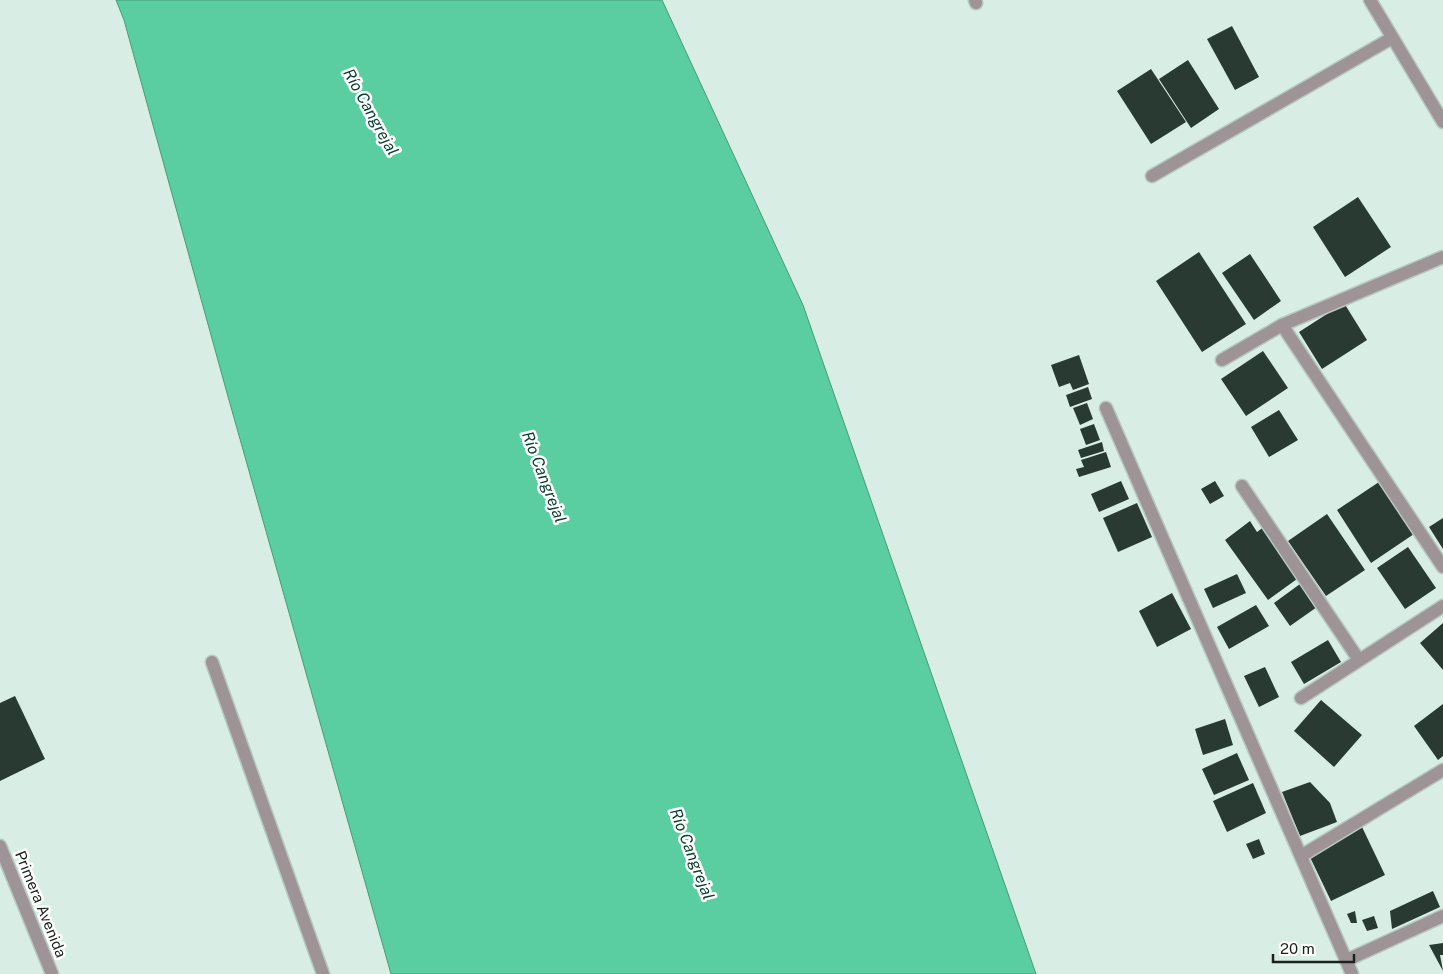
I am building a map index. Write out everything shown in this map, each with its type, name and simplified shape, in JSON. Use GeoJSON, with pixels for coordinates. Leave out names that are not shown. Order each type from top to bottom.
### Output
{"type":"FeatureCollection","features":[{"type":"Feature","properties":{"kind":"street"},"geometry":{"type":"LineString","coordinates":[[1370,0],[1443,122]]}},
{"type":"Feature","properties":{"kind":"street"},"geometry":{"type":"LineString","coordinates":[[1152,176],[1392,38]]}},
{"type":"Feature","properties":{"kind":"street"},"geometry":{"type":"LineString","coordinates":[[1222,360],[1282,325],[1443,257]]}},
{"type":"Feature","properties":{"kind":"street"},"geometry":{"type":"LineString","coordinates":[[1282,325],[1443,567]]}},
{"type":"Feature","properties":{"kind":"street"},"geometry":{"type":"LineString","coordinates":[[1106,408],[1352,974]]}},
{"type":"Feature","properties":{"kind":"street"},"geometry":{"type":"LineString","coordinates":[[1242,486],[1359,660]]}},
{"type":"Feature","properties":{"kind":"street"},"geometry":{"type":"LineString","coordinates":[[1301,698],[1443,606]]}},
{"type":"Feature","properties":{"kind":"street"},"geometry":{"type":"LineString","coordinates":[[212,662],[323,974]]}},
{"type":"Feature","properties":{"kind":"street"},"geometry":{"type":"LineString","coordinates":[[1301,856],[1443,770]]}},
{"type":"Feature","properties":{"kind":"street","name":"Primera Avenida"},"geometry":{"type":"LineString","coordinates":[[0,846],[52,974]]}},
{"type":"Feature","properties":{"kind":"street"},"geometry":{"type":"LineString","coordinates":[[1347,960],[1443,916]]}},
{"type":"Feature","properties":{"kind":"water","name":"Río Cangrejal"},"geometry":{"type":"Polygon","coordinates":[[[116,0],[662,0],[803,305],[1036,974],[391,974],[124,20],[116,0]]]}},
{"type":"Feature","properties":{"kind":"building"},"geometry":{"type":"Polygon","coordinates":[[[1232,26],[1259,77],[1235,90],[1207,39],[1232,26]]]}},
{"type":"Feature","properties":{"kind":"building"},"geometry":{"type":"Polygon","coordinates":[[[1188,60],[1219,109],[1191,128],[1159,79],[1188,60]]]}},
{"type":"Feature","properties":{"kind":"building"},"geometry":{"type":"Polygon","coordinates":[[[1151,69],[1186,122],[1151,144],[1117,91],[1151,69]]]}},
{"type":"Feature","properties":{"kind":"building"},"geometry":{"type":"Polygon","coordinates":[[[1358,197],[1391,247],[1345,277],[1313,227],[1358,197]]]}},
{"type":"Feature","properties":{"kind":"building"},"geometry":{"type":"Polygon","coordinates":[[[1199,252],[1246,324],[1202,352],[1156,281],[1199,252]]]}},
{"type":"Feature","properties":{"kind":"building"},"geometry":{"type":"Polygon","coordinates":[[[1250,254],[1281,301],[1254,320],[1222,273],[1250,254]]]}},
{"type":"Feature","properties":{"kind":"building"},"geometry":{"type":"Polygon","coordinates":[[[1344,303],[1367,340],[1322,369],[1299,332],[1344,303]]]}},
{"type":"Feature","properties":{"kind":"building"},"geometry":{"type":"Polygon","coordinates":[[[1263,351],[1288,388],[1246,416],[1221,379],[1263,351]]]}},
{"type":"Feature","properties":{"kind":"building"},"geometry":{"type":"Polygon","coordinates":[[[1079,355],[1089,384],[1073,390],[1070,383],[1059,387],[1051,365],[1079,355]]]}},
{"type":"Feature","properties":{"kind":"building"},"geometry":{"type":"Polygon","coordinates":[[[1088,387],[1092,399],[1070,407],[1066,395],[1088,387]]]}},
{"type":"Feature","properties":{"kind":"building"},"geometry":{"type":"Polygon","coordinates":[[[1087,403],[1093,419],[1080,425],[1073,408],[1087,403]]]}},
{"type":"Feature","properties":{"kind":"building"},"geometry":{"type":"Polygon","coordinates":[[[1279,410],[1298,440],[1269,457],[1251,427],[1279,410]]]}},
{"type":"Feature","properties":{"kind":"building"},"geometry":{"type":"Polygon","coordinates":[[[1094,424],[1100,440],[1086,445],[1080,429],[1094,424]]]}},
{"type":"Feature","properties":{"kind":"building"},"geometry":{"type":"Polygon","coordinates":[[[1102,442],[1104,451],[1081,458],[1078,450],[1102,442]]]}},
{"type":"Feature","properties":{"kind":"building"},"geometry":{"type":"Polygon","coordinates":[[[1106,452],[1111,467],[1079,477],[1076,469],[1084,467],[1081,460],[1106,452]]]}},
{"type":"Feature","properties":{"kind":"building"},"geometry":{"type":"Polygon","coordinates":[[[1121,481],[1129,499],[1099,512],[1091,494],[1121,481]]]}},
{"type":"Feature","properties":{"kind":"building"},"geometry":{"type":"Polygon","coordinates":[[[1215,481],[1224,496],[1210,504],[1201,489],[1215,481]]]}},
{"type":"Feature","properties":{"kind":"building"},"geometry":{"type":"Polygon","coordinates":[[[1379,482],[1414,534],[1371,563],[1337,510],[1379,482]]]}},
{"type":"Feature","properties":{"kind":"building"},"geometry":{"type":"Polygon","coordinates":[[[1137,503],[1152,537],[1118,552],[1103,518],[1137,503]]]}},
{"type":"Feature","properties":{"kind":"building"},"geometry":{"type":"Polygon","coordinates":[[[1327,514],[1365,570],[1326,596],[1288,541],[1327,514]]]}},
{"type":"Feature","properties":{"kind":"building"},"geometry":{"type":"Polygon","coordinates":[[[1443,518],[1443,549],[1429,527],[1443,518]]]}},
{"type":"Feature","properties":{"kind":"building"},"geometry":{"type":"Polygon","coordinates":[[[1250,521],[1257,532],[1269,523],[1279,549],[1277,551],[1297,579],[1268,600],[1225,540],[1250,521]]]}},
{"type":"Feature","properties":{"kind":"building"},"geometry":{"type":"Polygon","coordinates":[[[1408,547],[1436,588],[1405,609],[1377,568],[1408,547]]]}},
{"type":"Feature","properties":{"kind":"building"},"geometry":{"type":"Polygon","coordinates":[[[1237,574],[1246,593],[1213,608],[1204,589],[1237,574]]]}},
{"type":"Feature","properties":{"kind":"building"},"geometry":{"type":"Polygon","coordinates":[[[1300,584],[1317,607],[1290,626],[1274,603],[1300,584]]]}},
{"type":"Feature","properties":{"kind":"building"},"geometry":{"type":"Polygon","coordinates":[[[1172,593],[1191,629],[1157,647],[1139,611],[1172,593]]]}},
{"type":"Feature","properties":{"kind":"building"},"geometry":{"type":"Polygon","coordinates":[[[1256,605],[1269,626],[1229,649],[1217,627],[1256,605]]]}},
{"type":"Feature","properties":{"kind":"building"},"geometry":{"type":"Polygon","coordinates":[[[1443,623],[1443,670],[1420,643],[1443,623]]]}},
{"type":"Feature","properties":{"kind":"building"},"geometry":{"type":"Polygon","coordinates":[[[1328,640],[1341,662],[1304,684],[1291,662],[1328,640]]]}},
{"type":"Feature","properties":{"kind":"building"},"geometry":{"type":"Polygon","coordinates":[[[1265,667],[1279,697],[1259,707],[1244,676],[1265,667]]]}},
{"type":"Feature","properties":{"kind":"building"},"geometry":{"type":"Polygon","coordinates":[[[15,696],[45,759],[0,781],[0,703],[15,696]]]}},
{"type":"Feature","properties":{"kind":"building"},"geometry":{"type":"Polygon","coordinates":[[[1321,700],[1362,735],[1334,767],[1294,731],[1321,700]]]}},
{"type":"Feature","properties":{"kind":"building"},"geometry":{"type":"Polygon","coordinates":[[[1443,704],[1443,756],[1438,760],[1414,726],[1443,704]]]}},
{"type":"Feature","properties":{"kind":"building"},"geometry":{"type":"Polygon","coordinates":[[[1225,719],[1233,745],[1203,755],[1195,729],[1225,719]]]}},
{"type":"Feature","properties":{"kind":"building"},"geometry":{"type":"Polygon","coordinates":[[[1237,753],[1249,780],[1214,795],[1202,769],[1237,753]]]}},
{"type":"Feature","properties":{"kind":"building"},"geometry":{"type":"Polygon","coordinates":[[[1310,782],[1330,803],[1337,822],[1300,836],[1282,792],[1310,782]]]}},
{"type":"Feature","properties":{"kind":"building"},"geometry":{"type":"Polygon","coordinates":[[[1253,783],[1266,813],[1227,832],[1213,801],[1253,783]]]}},
{"type":"Feature","properties":{"kind":"building"},"geometry":{"type":"Polygon","coordinates":[[[1362,827],[1385,875],[1331,901],[1308,853],[1362,827]]]}},
{"type":"Feature","properties":{"kind":"building"},"geometry":{"type":"Polygon","coordinates":[[[1259,839],[1265,854],[1253,859],[1246,844],[1259,839]]]}},
{"type":"Feature","properties":{"kind":"building"},"geometry":{"type":"Polygon","coordinates":[[[1433,891],[1440,907],[1392,929],[1390,911],[1433,891]]]}},
{"type":"Feature","properties":{"kind":"building"},"geometry":{"type":"Polygon","coordinates":[[[1355,911],[1357,923],[1351,923],[1347,914],[1355,911]]]}},
{"type":"Feature","properties":{"kind":"building"},"geometry":{"type":"Polygon","coordinates":[[[1374,916],[1378,928],[1367,931],[1362,920],[1374,916]]]}},
{"type":"Feature","properties":{"kind":"building"},"geometry":{"type":"Polygon","coordinates":[[[1443,943],[1443,955],[1440,955],[1443,971],[1429,945],[1443,943]]]}}]}
